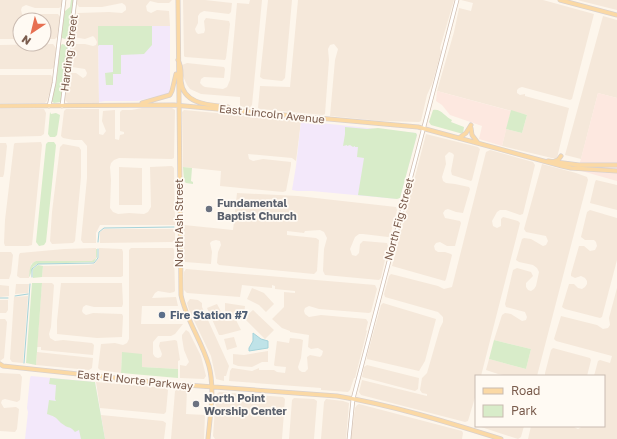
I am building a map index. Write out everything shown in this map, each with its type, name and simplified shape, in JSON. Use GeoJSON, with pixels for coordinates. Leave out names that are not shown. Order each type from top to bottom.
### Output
{"type":"FeatureCollection","features":[{"type":"Feature","properties":{"kind":"main road","name":"North Ash Street"},"geometry":{"type":"LineString","coordinates":[[178,0],[181,295],[185,313],[207,359],[210,371],[211,387],[208,439]]}},
{"type":"Feature","properties":{"kind":"main road"},"geometry":{"type":"LineString","coordinates":[[562,0],[617,15]]}},
{"type":"Feature","properties":{"kind":"main road"},"geometry":{"type":"LineString","coordinates":[[178,59],[181,65],[181,82],[184,90],[194,101],[253,112]]}},
{"type":"Feature","properties":{"kind":"main road"},"geometry":{"type":"LineString","coordinates":[[132,106],[168,97],[172,91],[178,65]]}},
{"type":"Feature","properties":{"kind":"main road","name":"East Lincoln Avenue"},"geometry":{"type":"LineString","coordinates":[[0,106],[178,106],[423,128],[539,159]]}},
{"type":"Feature","properties":{"kind":"main road"},"geometry":{"type":"LineString","coordinates":[[460,138],[466,134],[471,126],[472,136],[479,144]]}},
{"type":"Feature","properties":{"kind":"main road"},"geometry":{"type":"LineString","coordinates":[[553,162],[558,160],[561,156]]}},
{"type":"Feature","properties":{"kind":"main road"},"geometry":{"type":"LineString","coordinates":[[539,159],[579,165],[617,165]]}},
{"type":"Feature","properties":{"kind":"main road"},"geometry":{"type":"LineString","coordinates":[[539,159],[571,168],[617,171]]}},
{"type":"Feature","properties":{"kind":"main road","name":"East El Norte Parkway"},"geometry":{"type":"LineString","coordinates":[[1,366],[172,384],[336,396],[429,418],[501,439]]}},
{"type":"Feature","properties":{"kind":"street","name":"Harding Street"},"geometry":{"type":"LineString","coordinates":[[49,106],[54,83],[64,0]]}},
{"type":"Feature","properties":{"kind":"street","name":"Harding Street"},"geometry":{"type":"LineString","coordinates":[[62,106],[75,0]]}},
{"type":"Feature","properties":{"kind":"street","name":"North Fig Street"},"geometry":{"type":"LineString","coordinates":[[349,439],[353,399],[423,128],[458,0]]}},
{"type":"Feature","properties":{"kind":"shaded area"},"geometry":{"type":"Polygon","coordinates":[[[0,0],[62,0],[62,6],[59,8],[35,8],[26,5],[22,7],[22,12],[12,12],[12,39],[0,39],[0,0]]]}},
{"type":"Feature","properties":{"kind":"shaded area"},"geometry":{"type":"Polygon","coordinates":[[[77,0],[172,0],[169,3],[150,1],[146,6],[147,11],[151,13],[157,10],[169,11],[170,26],[98,26],[99,103],[68,103],[65,100],[69,73],[76,73],[83,78],[87,73],[85,69],[72,67],[70,65],[72,46],[74,44],[85,44],[93,46],[96,45],[97,42],[93,36],[85,39],[73,37],[75,16],[78,13],[122,13],[126,10],[126,7],[122,3],[102,7],[79,7],[77,0]]]}},
{"type":"Feature","properties":{"kind":"shaded area"},"geometry":{"type":"Polygon","coordinates":[[[183,0],[205,0],[232,3],[231,12],[229,14],[204,11],[200,13],[195,29],[198,34],[204,33],[204,21],[206,18],[229,21],[230,24],[225,60],[184,56],[183,0]]]}},
{"type":"Feature","properties":{"kind":"shaded area"},"geometry":{"type":"Polygon","coordinates":[[[250,0],[262,0],[252,105],[249,108],[240,106],[240,97],[201,94],[190,89],[182,74],[182,65],[187,63],[224,67],[224,78],[204,77],[201,79],[200,83],[205,87],[223,89],[227,87],[230,80],[237,3],[249,4],[250,0]]]}},
{"type":"Feature","properties":{"kind":"shaded area"},"geometry":{"type":"Polygon","coordinates":[[[268,0],[292,0],[285,78],[282,81],[263,79],[260,77],[268,0]]]}},
{"type":"Feature","properties":{"kind":"shaded area"},"geometry":{"type":"Polygon","coordinates":[[[298,0],[454,0],[421,121],[381,121],[330,116],[335,60],[338,49],[334,44],[330,45],[328,49],[329,60],[325,114],[258,108],[260,86],[290,87],[298,0]]]}},
{"type":"Feature","properties":{"kind":"shaded area"},"geometry":{"type":"Polygon","coordinates":[[[461,0],[543,0],[594,14],[572,99],[570,100],[522,87],[517,90],[517,93],[520,95],[525,94],[525,96],[569,108],[556,159],[502,146],[506,129],[522,133],[527,115],[437,91],[454,32],[459,8],[471,11],[473,3],[461,0]]]}},
{"type":"Feature","properties":{"kind":"shaded area"},"geometry":{"type":"Polygon","coordinates":[[[578,0],[617,0],[617,10],[581,1],[578,0]]]}},
{"type":"Feature","properties":{"kind":"shaded area"},"geometry":{"type":"Polygon","coordinates":[[[52,14],[58,14],[60,17],[57,37],[52,39],[52,14]]]}},
{"type":"Feature","properties":{"kind":"shaded area"},"geometry":{"type":"Polygon","coordinates":[[[603,16],[617,20],[617,98],[598,93],[581,159],[565,155],[603,16]]]}},
{"type":"Feature","properties":{"kind":"shaded area"},"geometry":{"type":"Polygon","coordinates":[[[98,26],[170,26],[170,93],[137,101],[99,102],[98,26]]]}},
{"type":"Feature","properties":{"kind":"shaded area"},"geometry":{"type":"Polygon","coordinates":[[[52,44],[56,48],[54,67],[52,69],[0,69],[0,45],[12,45],[12,52],[52,52],[52,44]]]}},
{"type":"Feature","properties":{"kind":"shaded area"},"geometry":{"type":"Polygon","coordinates":[[[0,75],[51,75],[52,84],[47,101],[45,103],[0,103],[0,75]]]}},
{"type":"Feature","properties":{"kind":"shaded area"},"geometry":{"type":"Polygon","coordinates":[[[437,91],[511,111],[502,146],[479,139],[482,126],[450,115],[442,105],[436,101],[437,91]]]}},
{"type":"Feature","properties":{"kind":"shaded area"},"geometry":{"type":"Polygon","coordinates":[[[598,93],[617,98],[617,181],[578,170],[598,93]]]}},
{"type":"Feature","properties":{"kind":"shaded area"},"geometry":{"type":"Polygon","coordinates":[[[172,108],[175,110],[174,158],[119,158],[114,160],[110,167],[110,208],[113,212],[118,214],[144,214],[148,212],[151,207],[150,167],[172,166],[174,168],[175,225],[100,225],[96,233],[96,243],[83,243],[81,240],[87,178],[87,146],[82,140],[63,138],[61,136],[64,111],[66,109],[99,109],[99,134],[103,135],[106,131],[102,121],[103,111],[115,110],[115,139],[119,140],[120,135],[124,134],[124,132],[120,131],[120,112],[122,110],[172,108]]]}},
{"type":"Feature","properties":{"kind":"shaded area"},"geometry":{"type":"Polygon","coordinates":[[[0,109],[44,109],[46,113],[44,134],[41,136],[0,137],[0,109]]]}},
{"type":"Feature","properties":{"kind":"shaded area"},"geometry":{"type":"Polygon","coordinates":[[[184,110],[301,121],[296,161],[292,158],[248,154],[249,159],[253,161],[263,159],[291,162],[286,191],[283,192],[220,186],[221,171],[183,167],[182,112],[184,110]]]}},
{"type":"Feature","properties":{"kind":"shaded area"},"geometry":{"type":"Polygon","coordinates":[[[301,121],[416,133],[417,135],[400,197],[397,199],[292,190],[301,121]]]}},
{"type":"Feature","properties":{"kind":"shaded area"},"geometry":{"type":"Polygon","coordinates":[[[426,134],[478,147],[480,149],[471,181],[452,175],[451,171],[454,155],[449,152],[445,156],[446,164],[442,177],[443,181],[446,183],[469,187],[470,189],[463,213],[448,209],[443,213],[445,218],[460,221],[461,223],[455,246],[447,246],[440,242],[436,243],[434,246],[435,250],[438,252],[445,252],[452,255],[445,281],[392,266],[426,134]]]}},
{"type":"Feature","properties":{"kind":"shaded area"},"geometry":{"type":"Polygon","coordinates":[[[41,142],[42,145],[32,245],[5,246],[5,220],[14,144],[41,142]]]}},
{"type":"Feature","properties":{"kind":"shaded area"},"geometry":{"type":"Polygon","coordinates":[[[0,143],[6,143],[7,146],[3,177],[0,177],[0,143]]]}},
{"type":"Feature","properties":{"kind":"shaded area"},"geometry":{"type":"Polygon","coordinates":[[[63,144],[79,147],[81,150],[81,177],[75,241],[73,243],[52,244],[50,241],[52,212],[60,147],[63,144]]]}},
{"type":"Feature","properties":{"kind":"shaded area"},"geometry":{"type":"Polygon","coordinates":[[[490,150],[533,162],[535,165],[523,214],[520,215],[506,210],[500,210],[497,212],[492,221],[493,226],[497,228],[501,226],[501,219],[503,217],[518,221],[520,223],[481,375],[475,375],[475,397],[468,421],[465,422],[361,395],[359,392],[362,380],[427,396],[427,394],[422,393],[420,390],[422,378],[427,373],[443,322],[443,317],[438,312],[385,297],[384,294],[389,276],[391,274],[438,286],[444,289],[452,287],[486,152],[490,150]]]}},
{"type":"Feature","properties":{"kind":"shaded area"},"geometry":{"type":"Polygon","coordinates":[[[542,164],[587,177],[588,180],[537,375],[504,375],[486,370],[489,359],[526,369],[531,349],[494,340],[502,315],[505,313],[511,314],[522,321],[526,320],[527,317],[525,312],[506,307],[505,304],[513,270],[517,268],[531,272],[533,276],[526,283],[526,287],[531,291],[536,286],[539,272],[537,268],[533,265],[516,260],[522,239],[531,239],[543,246],[546,245],[548,241],[546,236],[526,232],[524,229],[542,164]]]}},
{"type":"Feature","properties":{"kind":"shaded area"},"geometry":{"type":"Polygon","coordinates":[[[119,167],[142,168],[142,205],[119,205],[119,167]]]}},
{"type":"Feature","properties":{"kind":"shaded area"},"geometry":{"type":"Polygon","coordinates":[[[596,180],[617,185],[617,210],[590,203],[596,180]]]}},
{"type":"Feature","properties":{"kind":"shaded area"},"geometry":{"type":"Polygon","coordinates":[[[237,193],[298,196],[396,207],[397,210],[390,236],[359,234],[355,237],[350,249],[352,255],[356,256],[359,253],[360,244],[363,241],[387,243],[388,246],[381,278],[379,280],[325,275],[323,271],[324,249],[327,238],[324,232],[320,230],[305,231],[304,233],[287,231],[287,235],[316,238],[319,240],[317,271],[314,274],[219,265],[217,263],[218,252],[221,245],[220,241],[216,240],[210,243],[212,252],[211,264],[185,262],[184,225],[233,230],[237,193]]]}},
{"type":"Feature","properties":{"kind":"shaded area"},"geometry":{"type":"Polygon","coordinates":[[[590,210],[617,218],[617,260],[602,317],[600,318],[562,307],[569,284],[574,284],[578,288],[582,289],[587,284],[585,278],[581,276],[575,278],[571,276],[571,274],[579,246],[584,246],[590,251],[595,250],[597,246],[594,240],[585,240],[581,237],[587,212],[590,210]]]}},
{"type":"Feature","properties":{"kind":"shaded area"},"geometry":{"type":"Polygon","coordinates":[[[104,229],[175,229],[175,240],[172,242],[100,243],[100,232],[104,229]]]}},
{"type":"Feature","properties":{"kind":"shaded area"},"geometry":{"type":"Polygon","coordinates":[[[96,248],[96,258],[93,261],[36,261],[31,264],[29,278],[20,278],[17,276],[20,253],[96,248]]]}},
{"type":"Feature","properties":{"kind":"shaded area"},"geometry":{"type":"Polygon","coordinates":[[[99,248],[122,249],[123,276],[42,277],[43,266],[94,264],[99,258],[99,248]]]}},
{"type":"Feature","properties":{"kind":"shaded area"},"geometry":{"type":"Polygon","coordinates":[[[131,248],[173,248],[174,250],[175,291],[170,293],[158,291],[152,298],[176,297],[178,306],[142,306],[141,324],[183,324],[175,334],[171,336],[158,336],[153,342],[153,354],[158,358],[161,357],[162,354],[159,346],[160,342],[177,341],[180,360],[178,361],[178,369],[142,367],[122,353],[121,373],[100,370],[98,368],[101,344],[115,343],[123,345],[127,343],[129,339],[129,250],[131,248]]]}},
{"type":"Feature","properties":{"kind":"shaded area"},"geometry":{"type":"Polygon","coordinates":[[[0,252],[11,252],[13,255],[9,279],[0,279],[0,252]]]}},
{"type":"Feature","properties":{"kind":"shaded area"},"geometry":{"type":"Polygon","coordinates":[[[186,269],[375,285],[377,289],[371,312],[369,313],[319,309],[309,306],[305,308],[304,311],[309,317],[321,315],[366,319],[368,322],[355,378],[350,390],[348,392],[321,390],[321,388],[229,381],[230,371],[232,368],[252,371],[259,368],[259,370],[274,370],[285,373],[286,367],[274,365],[277,341],[289,343],[290,338],[303,340],[301,358],[298,367],[302,372],[305,372],[308,369],[307,357],[310,355],[320,357],[323,351],[318,348],[311,349],[308,347],[309,335],[290,332],[282,328],[272,319],[284,307],[284,292],[295,293],[295,291],[275,289],[275,286],[272,285],[272,288],[242,285],[240,297],[187,293],[184,290],[184,272],[186,269]]]}},
{"type":"Feature","properties":{"kind":"shaded area"},"geometry":{"type":"Polygon","coordinates":[[[42,283],[52,283],[54,285],[51,327],[49,334],[50,338],[55,341],[63,340],[92,343],[94,345],[93,355],[41,350],[41,347],[37,347],[42,283]]]}},
{"type":"Feature","properties":{"kind":"shaded area"},"geometry":{"type":"Polygon","coordinates":[[[61,283],[122,283],[122,307],[94,307],[86,305],[83,307],[82,311],[86,315],[93,313],[122,314],[122,337],[97,338],[57,334],[61,283]]]}},
{"type":"Feature","properties":{"kind":"shaded area"},"geometry":{"type":"Polygon","coordinates":[[[16,284],[29,284],[28,293],[15,294],[16,284]]]}},
{"type":"Feature","properties":{"kind":"shaded area"},"geometry":{"type":"Polygon","coordinates":[[[0,285],[9,286],[9,296],[0,297],[0,285]]]}},
{"type":"Feature","properties":{"kind":"shaded area"},"geometry":{"type":"Polygon","coordinates":[[[252,288],[264,293],[274,304],[266,312],[259,305],[247,299],[252,288]]]}},
{"type":"Feature","properties":{"kind":"shaded area"},"geometry":{"type":"Polygon","coordinates":[[[617,288],[617,439],[528,439],[531,427],[574,427],[578,429],[581,427],[605,427],[605,375],[594,375],[598,361],[600,360],[610,363],[612,356],[556,341],[554,339],[561,316],[597,325],[603,329],[608,328],[610,325],[609,318],[617,288]]]}},
{"type":"Feature","properties":{"kind":"shaded area"},"geometry":{"type":"Polygon","coordinates":[[[28,296],[23,363],[12,362],[10,359],[14,297],[28,296]]]}},
{"type":"Feature","properties":{"kind":"shaded area"},"geometry":{"type":"Polygon","coordinates":[[[190,299],[198,300],[202,303],[202,307],[229,366],[226,376],[224,376],[224,381],[216,379],[211,356],[189,310],[187,303],[190,299]]]}},
{"type":"Feature","properties":{"kind":"shaded area"},"geometry":{"type":"Polygon","coordinates":[[[0,300],[8,300],[8,310],[6,313],[0,313],[0,300]]]}},
{"type":"Feature","properties":{"kind":"shaded area"},"geometry":{"type":"Polygon","coordinates":[[[225,303],[245,306],[244,317],[226,316],[225,303]]]}},
{"type":"Feature","properties":{"kind":"shaded area"},"geometry":{"type":"Polygon","coordinates":[[[383,303],[436,319],[425,361],[419,371],[367,359],[381,305],[383,303]]]}},
{"type":"Feature","properties":{"kind":"shaded area"},"geometry":{"type":"Polygon","coordinates":[[[217,304],[226,321],[236,320],[241,330],[219,335],[207,308],[217,304]]]}},
{"type":"Feature","properties":{"kind":"shaded area"},"geometry":{"type":"Polygon","coordinates":[[[253,310],[274,330],[265,339],[244,318],[253,310]]]}},
{"type":"Feature","properties":{"kind":"shaded area"},"geometry":{"type":"Polygon","coordinates":[[[0,319],[5,319],[7,322],[4,358],[0,361],[0,319]]]}},
{"type":"Feature","properties":{"kind":"shaded area"},"geometry":{"type":"Polygon","coordinates":[[[186,330],[189,332],[201,356],[206,376],[204,379],[180,378],[180,365],[186,366],[189,362],[184,350],[182,338],[182,335],[186,330]]]}},
{"type":"Feature","properties":{"kind":"shaded area"},"geometry":{"type":"Polygon","coordinates":[[[234,337],[237,347],[227,350],[224,339],[234,337]]]}},
{"type":"Feature","properties":{"kind":"shaded area"},"geometry":{"type":"Polygon","coordinates":[[[553,348],[590,358],[591,360],[587,375],[545,375],[551,350],[553,348]]]}},
{"type":"Feature","properties":{"kind":"shaded area"},"geometry":{"type":"Polygon","coordinates":[[[268,351],[268,362],[262,362],[252,367],[233,364],[233,354],[244,355],[268,351]]]}},
{"type":"Feature","properties":{"kind":"shaded area"},"geometry":{"type":"Polygon","coordinates":[[[37,352],[93,358],[92,368],[89,370],[36,365],[37,352]]]}},
{"type":"Feature","properties":{"kind":"shaded area"},"geometry":{"type":"Polygon","coordinates":[[[367,365],[419,378],[418,389],[415,391],[362,377],[364,367],[367,365]]]}},
{"type":"Feature","properties":{"kind":"shaded area"},"geometry":{"type":"Polygon","coordinates":[[[0,373],[20,374],[22,377],[20,400],[17,402],[5,399],[2,400],[1,403],[4,408],[16,407],[19,409],[17,429],[15,432],[0,431],[0,373]]]}},
{"type":"Feature","properties":{"kind":"shaded area"},"geometry":{"type":"Polygon","coordinates":[[[31,376],[95,382],[105,439],[25,439],[31,376]]]}},
{"type":"Feature","properties":{"kind":"shaded area"},"geometry":{"type":"Polygon","coordinates":[[[96,382],[166,388],[168,390],[166,412],[164,414],[100,408],[96,382]]]}},
{"type":"Feature","properties":{"kind":"shaded area"},"geometry":{"type":"Polygon","coordinates":[[[178,389],[187,389],[186,414],[205,415],[204,439],[171,439],[175,391],[178,389]]]}},
{"type":"Feature","properties":{"kind":"shaded area"},"geometry":{"type":"Polygon","coordinates":[[[219,392],[283,397],[285,399],[282,439],[215,439],[213,436],[216,395],[219,392]]]}},
{"type":"Feature","properties":{"kind":"shaded area"},"geometry":{"type":"Polygon","coordinates":[[[294,398],[314,399],[317,401],[314,439],[289,439],[292,400],[294,398]]]}},
{"type":"Feature","properties":{"kind":"shaded area"},"geometry":{"type":"Polygon","coordinates":[[[326,399],[349,403],[346,439],[321,439],[324,402],[326,399]]]}},
{"type":"Feature","properties":{"kind":"shaded area"},"geometry":{"type":"Polygon","coordinates":[[[359,404],[462,431],[462,439],[351,439],[355,408],[359,404]]]}},
{"type":"Feature","properties":{"kind":"shaded area"},"geometry":{"type":"Polygon","coordinates":[[[101,415],[163,421],[166,423],[164,439],[105,439],[101,415]]]}},
{"type":"Feature","properties":{"kind":"shaded area"},"geometry":{"type":"Polygon","coordinates":[[[481,427],[524,427],[521,437],[518,439],[481,427]]]}},
{"type":"Feature","properties":{"kind":"green space"},"geometry":{"type":"Polygon","coordinates":[[[71,0],[74,0],[69,37],[65,39],[62,38],[61,35],[65,11],[70,7],[71,0]]]}},
{"type":"Feature","properties":{"kind":"green space"},"geometry":{"type":"Polygon","coordinates":[[[98,26],[152,26],[152,45],[144,54],[121,55],[121,74],[113,74],[113,85],[106,85],[105,73],[113,72],[113,45],[98,46],[98,26]]]}},
{"type":"Feature","properties":{"kind":"green space"},"geometry":{"type":"Polygon","coordinates":[[[62,44],[66,45],[68,48],[62,100],[61,102],[54,103],[51,101],[56,83],[60,47],[62,44]]]}},
{"type":"Feature","properties":{"kind":"green space"},"geometry":{"type":"Polygon","coordinates":[[[433,110],[441,111],[452,120],[451,122],[464,127],[463,134],[431,125],[429,122],[433,110]]]}},
{"type":"Feature","properties":{"kind":"green space"},"geometry":{"type":"Polygon","coordinates":[[[511,110],[527,115],[522,133],[506,129],[511,110]]]}},
{"type":"Feature","properties":{"kind":"green space"},"geometry":{"type":"Polygon","coordinates":[[[50,112],[51,114],[56,113],[60,115],[57,135],[55,137],[50,137],[48,134],[50,112]]]}},
{"type":"Feature","properties":{"kind":"green space"},"geometry":{"type":"Polygon","coordinates":[[[345,127],[367,129],[378,128],[416,133],[417,135],[400,198],[397,199],[358,195],[364,158],[357,157],[358,147],[353,147],[350,145],[343,146],[345,127]]]}},
{"type":"Feature","properties":{"kind":"green space"},"geometry":{"type":"Polygon","coordinates":[[[48,142],[54,142],[56,145],[46,242],[44,245],[39,246],[36,242],[46,144],[48,142]]]}},
{"type":"Feature","properties":{"kind":"green space"},"geometry":{"type":"Polygon","coordinates":[[[183,167],[192,168],[191,181],[193,184],[186,183],[184,181],[183,167]]]}},
{"type":"Feature","properties":{"kind":"green space"},"geometry":{"type":"Polygon","coordinates":[[[96,249],[97,257],[94,262],[37,264],[33,267],[29,277],[31,266],[36,261],[92,261],[96,258],[96,249]]]}},
{"type":"Feature","properties":{"kind":"green space"},"geometry":{"type":"Polygon","coordinates":[[[38,265],[43,266],[42,277],[33,278],[33,269],[38,265]]]}},
{"type":"Feature","properties":{"kind":"green space"},"geometry":{"type":"Polygon","coordinates":[[[32,283],[42,283],[36,365],[26,363],[32,283]]]}},
{"type":"Feature","properties":{"kind":"green space"},"geometry":{"type":"Polygon","coordinates":[[[494,340],[531,349],[526,369],[489,359],[494,340]]]}},
{"type":"Feature","properties":{"kind":"green space"},"geometry":{"type":"Polygon","coordinates":[[[122,352],[142,354],[142,367],[178,369],[178,378],[121,373],[122,352]]]}},
{"type":"Feature","properties":{"kind":"green space"},"geometry":{"type":"Polygon","coordinates":[[[50,378],[95,382],[105,439],[81,439],[79,430],[75,432],[56,418],[47,414],[49,400],[56,401],[56,385],[49,384],[50,378]]]}},
{"type":"Feature","properties":{"kind":"water"},"geometry":{"type":"Polygon","coordinates":[[[253,333],[261,339],[268,341],[268,348],[249,351],[253,341],[253,333]]]}},
{"type":"Feature","properties":{"kind":"waterway"},"geometry":{"type":"LineString","coordinates":[[98,242],[99,232],[104,228],[174,227]]}},
{"type":"Feature","properties":{"kind":"waterway"},"geometry":{"type":"LineString","coordinates":[[32,277],[32,269],[38,264],[94,263],[98,258],[98,249]]}},
{"type":"Feature","properties":{"kind":"waterway"},"geometry":{"type":"LineString","coordinates":[[24,363],[30,284]]}},
{"type":"Feature","properties":{"kind":"waterway"},"geometry":{"type":"LineString","coordinates":[[15,296],[28,294]]}},
{"type":"Feature","properties":{"kind":"waterway"},"geometry":{"type":"LineString","coordinates":[[0,298],[8,298]]}},
{"type":"Feature","properties":{"kind":"place","name":"Fundamental Baptist Church"},"geometry":{"type":"Point","coordinates":[209,209]}},
{"type":"Feature","properties":{"kind":"place","name":"Fire Station #7"},"geometry":{"type":"Point","coordinates":[162,315]}},
{"type":"Feature","properties":{"kind":"place","name":"North Point Worship Center"},"geometry":{"type":"Point","coordinates":[196,404]}}]}
